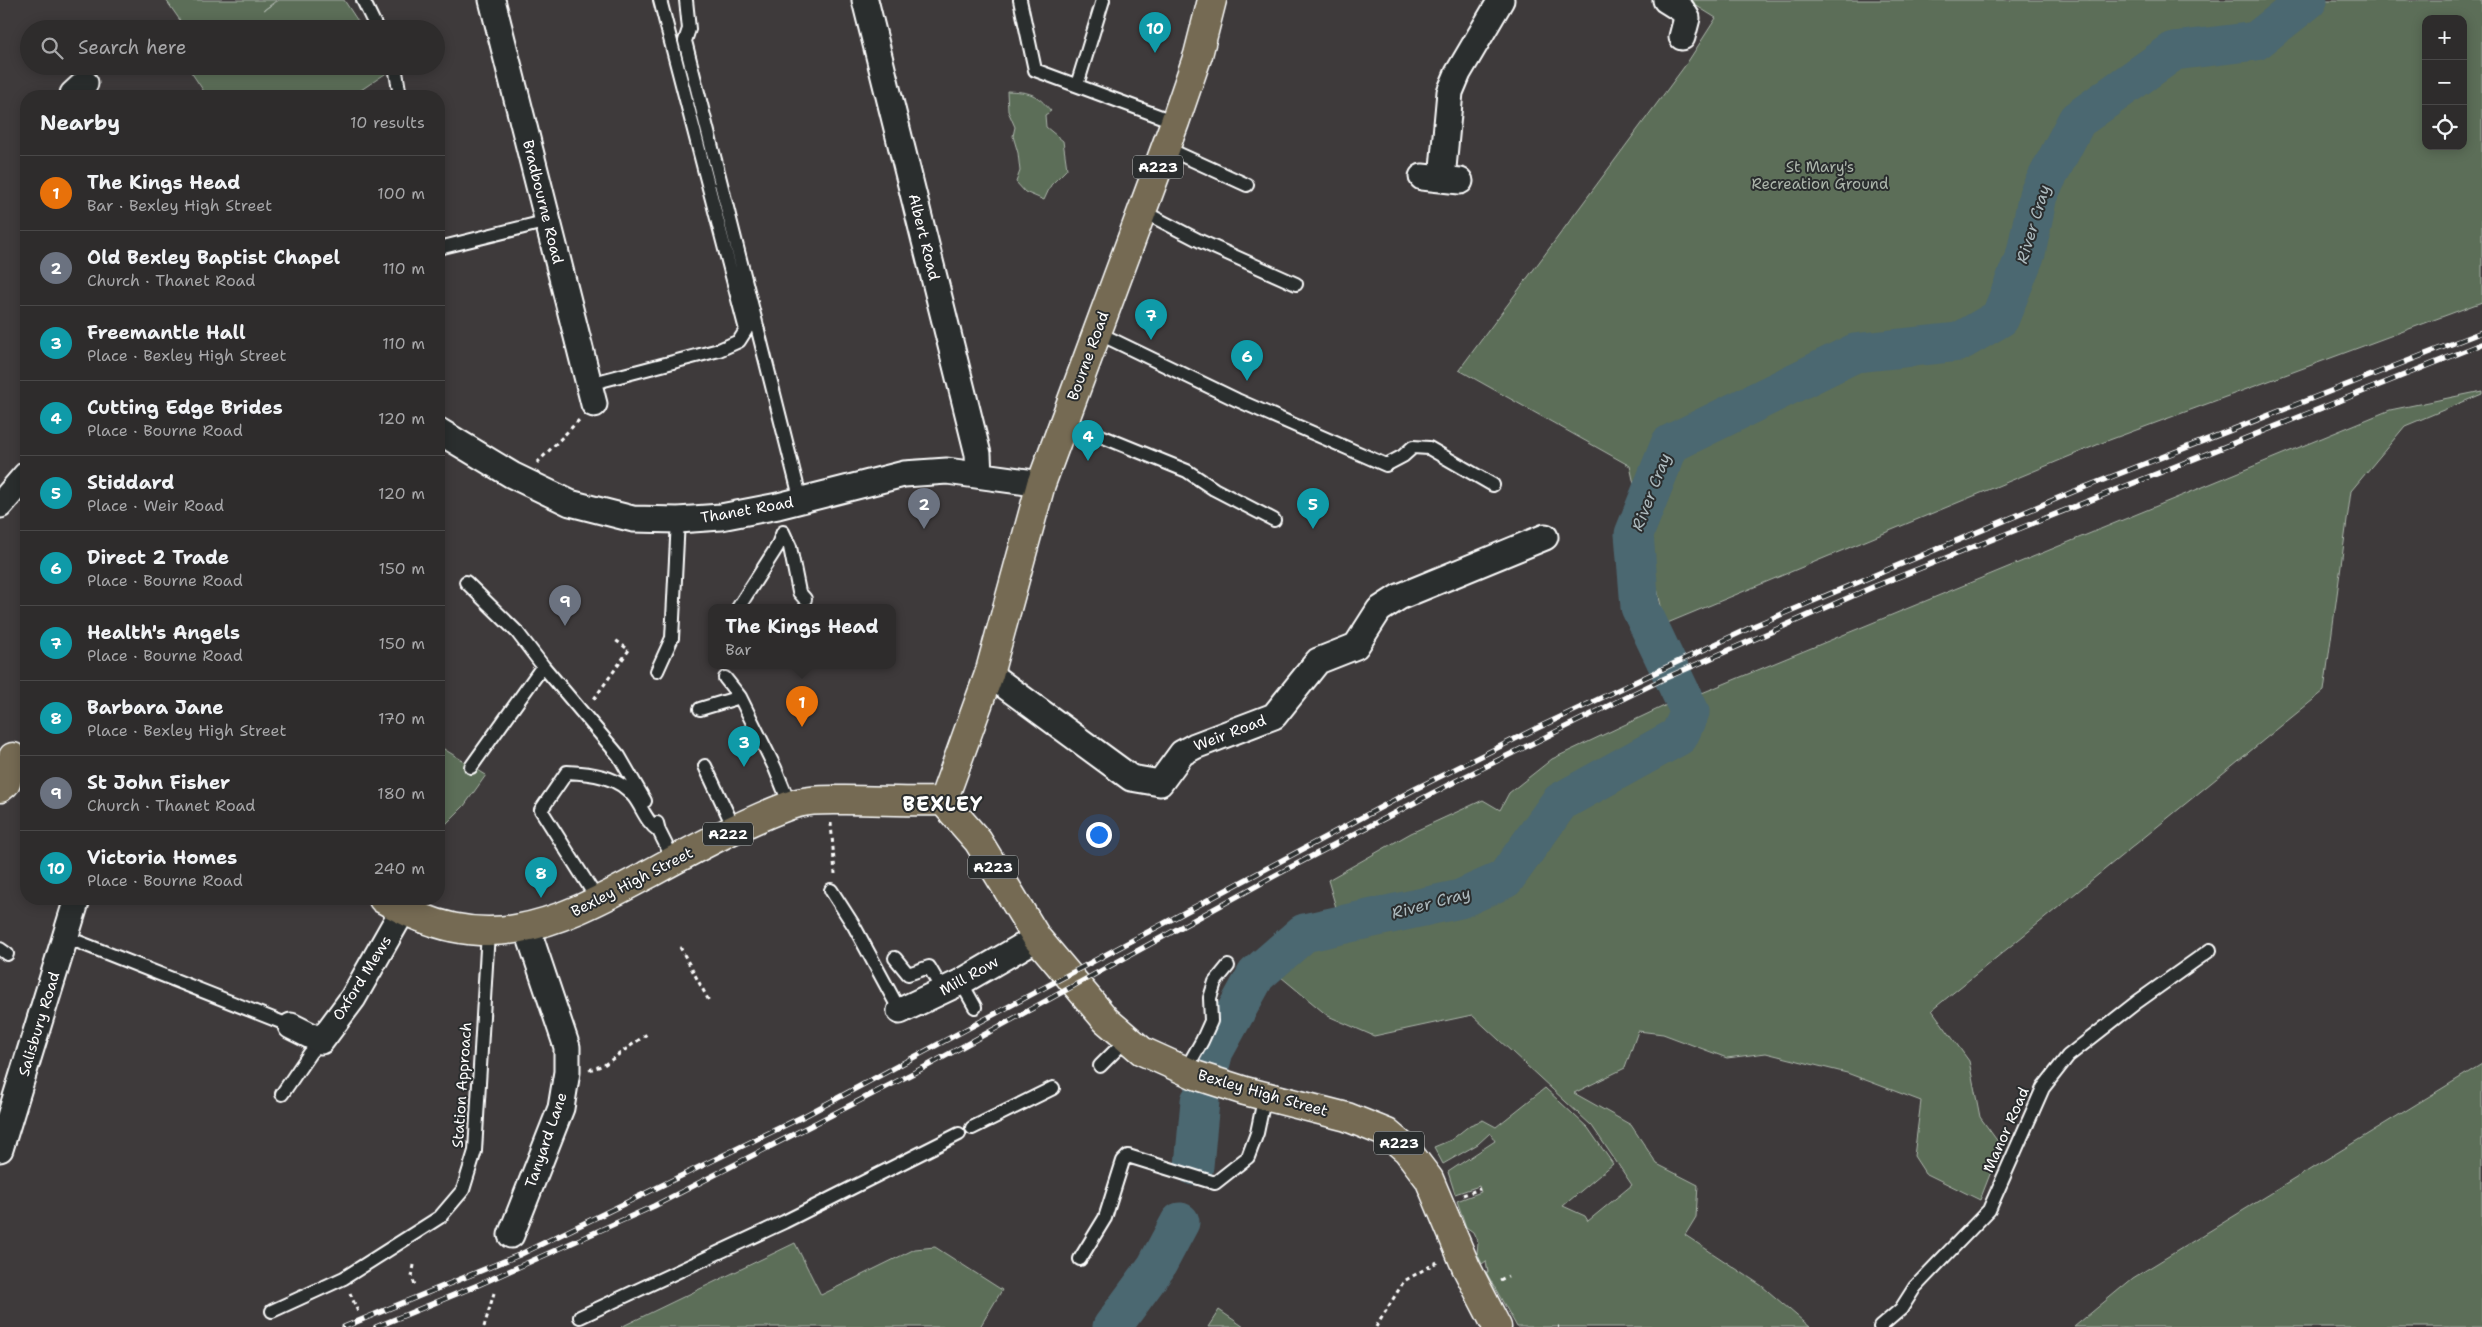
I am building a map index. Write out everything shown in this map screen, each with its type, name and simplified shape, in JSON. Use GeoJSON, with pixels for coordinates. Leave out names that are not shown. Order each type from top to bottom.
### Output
{"type":"FeatureCollection","features":[{"type":"Feature","properties":{"kind":"main road","name":"Bourne Road"},"geometry":{"type":"LineString","coordinates":[[943,800],[990,674],[1041,484],[1096,332],[1176,122],[1198,55],[1212,0]]}},
{"type":"Feature","properties":{"kind":"main road"},"geometry":{"type":"LineString","coordinates":[[0,788],[6,783],[13,757]]}},
{"type":"Feature","properties":{"kind":"main road","name":"Bexley High Street"},"geometry":{"type":"LineString","coordinates":[[393,905],[444,926],[488,932],[528,928],[599,902],[735,830],[790,805],[808,801],[828,800],[943,800],[978,842],[1037,938],[1094,1007],[1142,1051],[1190,1073],[1221,1084],[1347,1117],[1387,1133],[1407,1150],[1429,1179],[1466,1267],[1497,1327]]}},
{"type":"Feature","properties":{"kind":"street","name":"Bradbourne Road"},"geometry":{"type":"LineString","coordinates":[[492,0],[548,221],[588,401]]}},
{"type":"Feature","properties":{"kind":"street","name":"Albert Road"},"geometry":{"type":"LineString","coordinates":[[865,0],[978,454],[979,474]]}},
{"type":"Feature","properties":{"kind":"street"},"geometry":{"type":"LineString","coordinates":[[1441,179],[1450,92],[1458,73],[1501,0]]}},
{"type":"Feature","properties":{"kind":"street"},"geometry":{"type":"LineString","coordinates":[[1666,0],[1682,10],[1687,18],[1682,37]]}},
{"type":"Feature","properties":{"kind":"street","name":"Thanet Road"},"geometry":{"type":"LineString","coordinates":[[445,435],[521,479],[579,506],[633,519],[678,520],[721,517],[790,504],[904,474],[947,471],[1041,484]]}},
{"type":"Feature","properties":{"kind":"street"},"geometry":{"type":"LineString","coordinates":[[0,506],[20,482]]}},
{"type":"Feature","properties":{"kind":"street","name":"Weir Road"},"geometry":{"type":"LineString","coordinates":[[990,674],[1131,778],[1160,783],[1182,753],[1194,746],[1274,716],[1318,661],[1356,646],[1379,610],[1399,597],[1546,537]]}},
{"type":"Feature","properties":{"kind":"street","name":"Salisbury Road"},"geometry":{"type":"LineString","coordinates":[[0,1148],[75,905]]}},
{"type":"Feature","properties":{"kind":"street","name":"Oxford Mews"},"geometry":{"type":"LineString","coordinates":[[321,1042],[353,998],[393,905]]}},
{"type":"Feature","properties":{"kind":"street","name":"Tanyard Lane"},"geometry":{"type":"LineString","coordinates":[[511,1235],[561,1108],[567,1072],[566,1047],[528,928]]}},
{"type":"Feature","properties":{"kind":"street","name":"Mill Row"},"geometry":{"type":"LineString","coordinates":[[900,1011],[952,986],[1037,938]]}},
{"type":"Feature","properties":{"kind":"street"},"geometry":{"type":"LineString","coordinates":[[290,1026],[321,1042]]}},
{"type":"Feature","properties":{"kind":"lane"},"geometry":{"type":"LineString","coordinates":[[363,0],[373,20]]}},
{"type":"Feature","properties":{"kind":"lane"},"geometry":{"type":"LineString","coordinates":[[588,401],[719,350],[739,341],[746,330],[660,0]]}},
{"type":"Feature","properties":{"kind":"lane"},"geometry":{"type":"LineString","coordinates":[[686,0],[690,29],[684,41],[790,504],[783,532],[776,547],[740,604]]}},
{"type":"Feature","properties":{"kind":"lane"},"geometry":{"type":"LineString","coordinates":[[1020,0],[1036,70],[1176,122]]}},
{"type":"Feature","properties":{"kind":"lane"},"geometry":{"type":"LineString","coordinates":[[1077,85],[1103,0]]}},
{"type":"Feature","properties":{"kind":"lane"},"geometry":{"type":"LineString","coordinates":[[396,75],[399,90]]}},
{"type":"Feature","properties":{"kind":"lane"},"geometry":{"type":"LineString","coordinates":[[1166,148],[1247,185]]}},
{"type":"Feature","properties":{"kind":"lane"},"geometry":{"type":"LineString","coordinates":[[1142,211],[1200,241],[1296,284]]}},
{"type":"Feature","properties":{"kind":"lane"},"geometry":{"type":"LineString","coordinates":[[445,247],[548,221]]}},
{"type":"Feature","properties":{"kind":"lane"},"geometry":{"type":"LineString","coordinates":[[1096,332],[1237,400],[1386,465],[1403,456],[1413,447],[1429,448],[1493,485]]}},
{"type":"Feature","properties":{"kind":"lane"},"geometry":{"type":"LineString","coordinates":[[1064,421],[1187,471],[1214,488],[1274,520]]}},
{"type":"Feature","properties":{"kind":"lane"},"geometry":{"type":"LineString","coordinates":[[657,671],[672,638],[678,520]]}},
{"type":"Feature","properties":{"kind":"lane"},"geometry":{"type":"LineString","coordinates":[[783,532],[790,547],[798,592],[805,599]]}},
{"type":"Feature","properties":{"kind":"lane"},"geometry":{"type":"LineString","coordinates":[[466,582],[517,632],[543,666],[620,756],[657,822],[658,831]]}},
{"type":"Feature","properties":{"kind":"lane"},"geometry":{"type":"LineString","coordinates":[[471,767],[543,666]]}},
{"type":"Feature","properties":{"kind":"lane"},"geometry":{"type":"LineString","coordinates":[[725,678],[740,697],[775,768],[790,805]]}},
{"type":"Feature","properties":{"kind":"lane"},"geometry":{"type":"LineString","coordinates":[[700,709],[740,697]]}},
{"type":"Feature","properties":{"kind":"lane"},"geometry":{"type":"LineString","coordinates":[[705,766],[735,830]]}},
{"type":"Feature","properties":{"kind":"lane"},"geometry":{"type":"LineString","coordinates":[[599,902],[541,810],[567,772],[591,773],[613,781],[634,796],[650,824],[658,831],[674,861]]}},
{"type":"Feature","properties":{"kind":"lane"},"geometry":{"type":"LineString","coordinates":[[831,890],[854,926],[900,1011]]}},
{"type":"Feature","properties":{"kind":"lane","name":"Station Approach"},"geometry":{"type":"LineString","coordinates":[[272,1311],[352,1273],[440,1217],[463,1190],[474,1151],[488,932]]}},
{"type":"Feature","properties":{"kind":"lane"},"geometry":{"type":"LineString","coordinates":[[66,937],[290,1026]]}},
{"type":"Feature","properties":{"kind":"lane","name":"Manor Road"},"geometry":{"type":"LineString","coordinates":[[1880,1327],[1901,1309],[1915,1287],[1989,1210],[2043,1088],[2068,1056],[2137,1002],[2210,950]]}},
{"type":"Feature","properties":{"kind":"lane"},"geometry":{"type":"LineString","coordinates":[[896,958],[908,974],[929,967],[975,1007]]}},
{"type":"Feature","properties":{"kind":"lane"},"geometry":{"type":"LineString","coordinates":[[1190,1073],[1211,1021],[1210,998],[1214,982],[1228,966]]}},
{"type":"Feature","properties":{"kind":"lane"},"geometry":{"type":"LineString","coordinates":[[1100,1066],[1128,1039]]}},
{"type":"Feature","properties":{"kind":"lane"},"geometry":{"type":"LineString","coordinates":[[282,1094],[310,1053],[321,1042]]}},
{"type":"Feature","properties":{"kind":"lane"},"geometry":{"type":"LineString","coordinates":[[972,1128],[1053,1088]]}},
{"type":"Feature","properties":{"kind":"lane"},"geometry":{"type":"LineString","coordinates":[[1080,1259],[1106,1218],[1123,1161],[1128,1156],[1214,1183],[1248,1157],[1257,1133],[1265,1095]]}},
{"type":"Feature","properties":{"kind":"lane"},"geometry":{"type":"LineString","coordinates":[[580,1317],[784,1222],[959,1134]]}},
{"type":"Feature","properties":{"kind":"path"},"geometry":{"type":"LineString","coordinates":[[521,479],[588,401]]}},
{"type":"Feature","properties":{"kind":"path"},"geometry":{"type":"LineString","coordinates":[[583,714],[628,653],[629,650],[614,639]]}},
{"type":"Feature","properties":{"kind":"path"},"geometry":{"type":"LineString","coordinates":[[830,816],[836,869]]}},
{"type":"Feature","properties":{"kind":"path"},"geometry":{"type":"LineString","coordinates":[[680,947],[709,1001]]}},
{"type":"Feature","properties":{"kind":"path"},"geometry":{"type":"LineString","coordinates":[[567,1072],[578,1074],[604,1065],[647,1034]]}},
{"type":"Feature","properties":{"kind":"path"},"geometry":{"type":"LineString","coordinates":[[1474,1191],[1480,1189]]}},
{"type":"Feature","properties":{"kind":"path"},"geometry":{"type":"LineString","coordinates":[[1376,1327],[1404,1281],[1441,1260]]}},
{"type":"Feature","properties":{"kind":"path"},"geometry":{"type":"LineString","coordinates":[[414,1265],[412,1277],[416,1288]]}},
{"type":"Feature","properties":{"kind":"path"},"geometry":{"type":"LineString","coordinates":[[484,1327],[494,1293]]}},
{"type":"Feature","properties":{"kind":"green space"},"geometry":{"type":"Polygon","coordinates":[[[166,0],[277,0],[264,10],[279,0],[344,0],[357,20],[180,20],[166,0]]]}},
{"type":"Feature","properties":{"kind":"green space","name":"St Mary's Recreation Ground"},"geometry":{"type":"Polygon","coordinates":[[[1687,0],[2482,0],[2482,302],[2104,442],[1665,624],[1630,466],[1459,370],[1687,63],[1716,18],[1687,0]]]}},
{"type":"Feature","properties":{"kind":"green space"},"geometry":{"type":"Polygon","coordinates":[[[193,75],[384,75],[361,90],[203,90],[193,75]]]}},
{"type":"Feature","properties":{"kind":"green space"},"geometry":{"type":"Polygon","coordinates":[[[1007,91],[1027,93],[1041,100],[1051,111],[1045,115],[1046,127],[1063,141],[1067,169],[1051,185],[1044,200],[1025,192],[1016,182],[1020,171],[1018,153],[1013,136],[1015,127],[1008,111],[1007,91]]]}},
{"type":"Feature","properties":{"kind":"green space"},"geometry":{"type":"Polygon","coordinates":[[[2482,391],[2482,394],[2405,426],[2351,491],[2324,691],[1932,1010],[1969,1061],[1980,1117],[2001,1146],[1980,1200],[1925,1173],[1914,1156],[1921,1101],[1847,1073],[1766,1053],[1727,1058],[1663,1034],[1638,1031],[1625,1068],[1574,1093],[1631,1125],[1657,1164],[1698,1185],[1696,1217],[1685,1235],[1762,1286],[1810,1327],[1517,1327],[1486,1272],[1488,1272],[1486,1261],[1482,1264],[1477,1253],[1478,1243],[1473,1232],[1466,1227],[1457,1201],[1481,1192],[1479,1186],[1455,1194],[1448,1172],[1495,1141],[1490,1133],[1478,1144],[1443,1164],[1434,1147],[1451,1140],[1470,1125],[1483,1120],[1496,1127],[1545,1088],[1588,1128],[1613,1164],[1563,1206],[1585,1216],[1588,1221],[1632,1185],[1592,1126],[1472,1015],[1374,1036],[1328,1016],[1281,977],[1278,972],[1305,944],[1337,936],[1337,911],[1328,880],[1411,833],[1483,800],[1500,810],[1509,793],[1552,759],[1677,700],[1697,695],[2390,410],[2482,391]]]}},
{"type":"Feature","properties":{"kind":"green space"},"geometry":{"type":"Polygon","coordinates":[[[445,750],[486,775],[464,806],[445,825],[445,750]]]}},
{"type":"Feature","properties":{"kind":"green space"},"geometry":{"type":"Polygon","coordinates":[[[2482,1064],[2482,1327],[2074,1327],[2133,1278],[2482,1064]]]}},
{"type":"Feature","properties":{"kind":"green space"},"geometry":{"type":"Polygon","coordinates":[[[795,1243],[821,1295],[915,1249],[935,1247],[1002,1290],[980,1327],[621,1327],[795,1243]]]}},
{"type":"Feature","properties":{"kind":"green space"},"geometry":{"type":"Polygon","coordinates":[[[1219,1310],[1244,1327],[1208,1327],[1219,1310]]]}},
{"type":"Feature","properties":{"kind":"waterway","name":"River Cray"},"geometry":{"type":"LineString","coordinates":[[1211,1062],[1214,1051],[1256,975],[1304,933],[1460,899],[1505,879],[1560,802],[1679,736],[1690,712],[1640,607],[1634,534],[1670,444],[1855,353],[1959,342],[2000,318],[2026,253],[2038,195],[2077,120],[2174,51],[2256,41],[2308,0]]}},
{"type":"Feature","properties":{"kind":"waterway","name":"River Cray"},"geometry":{"type":"LineString","coordinates":[[1194,1166],[1200,1101]]}},
{"type":"Feature","properties":{"kind":"waterway","name":"River Cray"},"geometry":{"type":"LineString","coordinates":[[1112,1327],[1156,1267],[1180,1222]]}},
{"type":"Feature","properties":{"kind":"railway"},"geometry":{"type":"LineString","coordinates":[[344,1327],[519,1255],[806,1115],[1415,789],[1533,730],[1756,625],[2075,491],[2482,332]]}},
{"type":"Feature","properties":{"kind":"railway"},"geometry":{"type":"LineString","coordinates":[[376,1327],[478,1285],[654,1206],[927,1066],[1276,875],[1456,781],[1661,680],[1873,587],[2482,344]]}},
{"type":"Feature","properties":{"kind":"place","name":"Victoria Homes"},"geometry":{"type":"Point","coordinates":[1155,53]}},
{"type":"Feature","properties":{"kind":"place","name":"Health's Angels"},"geometry":{"type":"Point","coordinates":[1151,340]}},
{"type":"Feature","properties":{"kind":"place","name":"Direct 2 Trade"},"geometry":{"type":"Point","coordinates":[1247,381]}},
{"type":"Feature","properties":{"kind":"place","name":"Cutting Edge Brides"},"geometry":{"type":"Point","coordinates":[1088,461]}},
{"type":"Feature","properties":{"kind":"place","name":"Old Bexley Baptist Chapel"},"geometry":{"type":"Point","coordinates":[924,529]}},
{"type":"Feature","properties":{"kind":"place","name":"Stiddard"},"geometry":{"type":"Point","coordinates":[1313,529]}},
{"type":"Feature","properties":{"kind":"place","name":"St John Fisher"},"geometry":{"type":"Point","coordinates":[565,626]}},
{"type":"Feature","properties":{"kind":"place","name":"The Kings Head"},"geometry":{"type":"Point","coordinates":[802,727]}},
{"type":"Feature","properties":{"kind":"place","name":"Freemantle Hall"},"geometry":{"type":"Point","coordinates":[744,767]}},
{"type":"Feature","properties":{"kind":"place","name":"Barbara Jane"},"geometry":{"type":"Point","coordinates":[541,898]}},
{"type":"Feature","properties":{"kind":"district","name":"BEXLEY"},"geometry":{"type":"Point","coordinates":[943,804]}}]}
